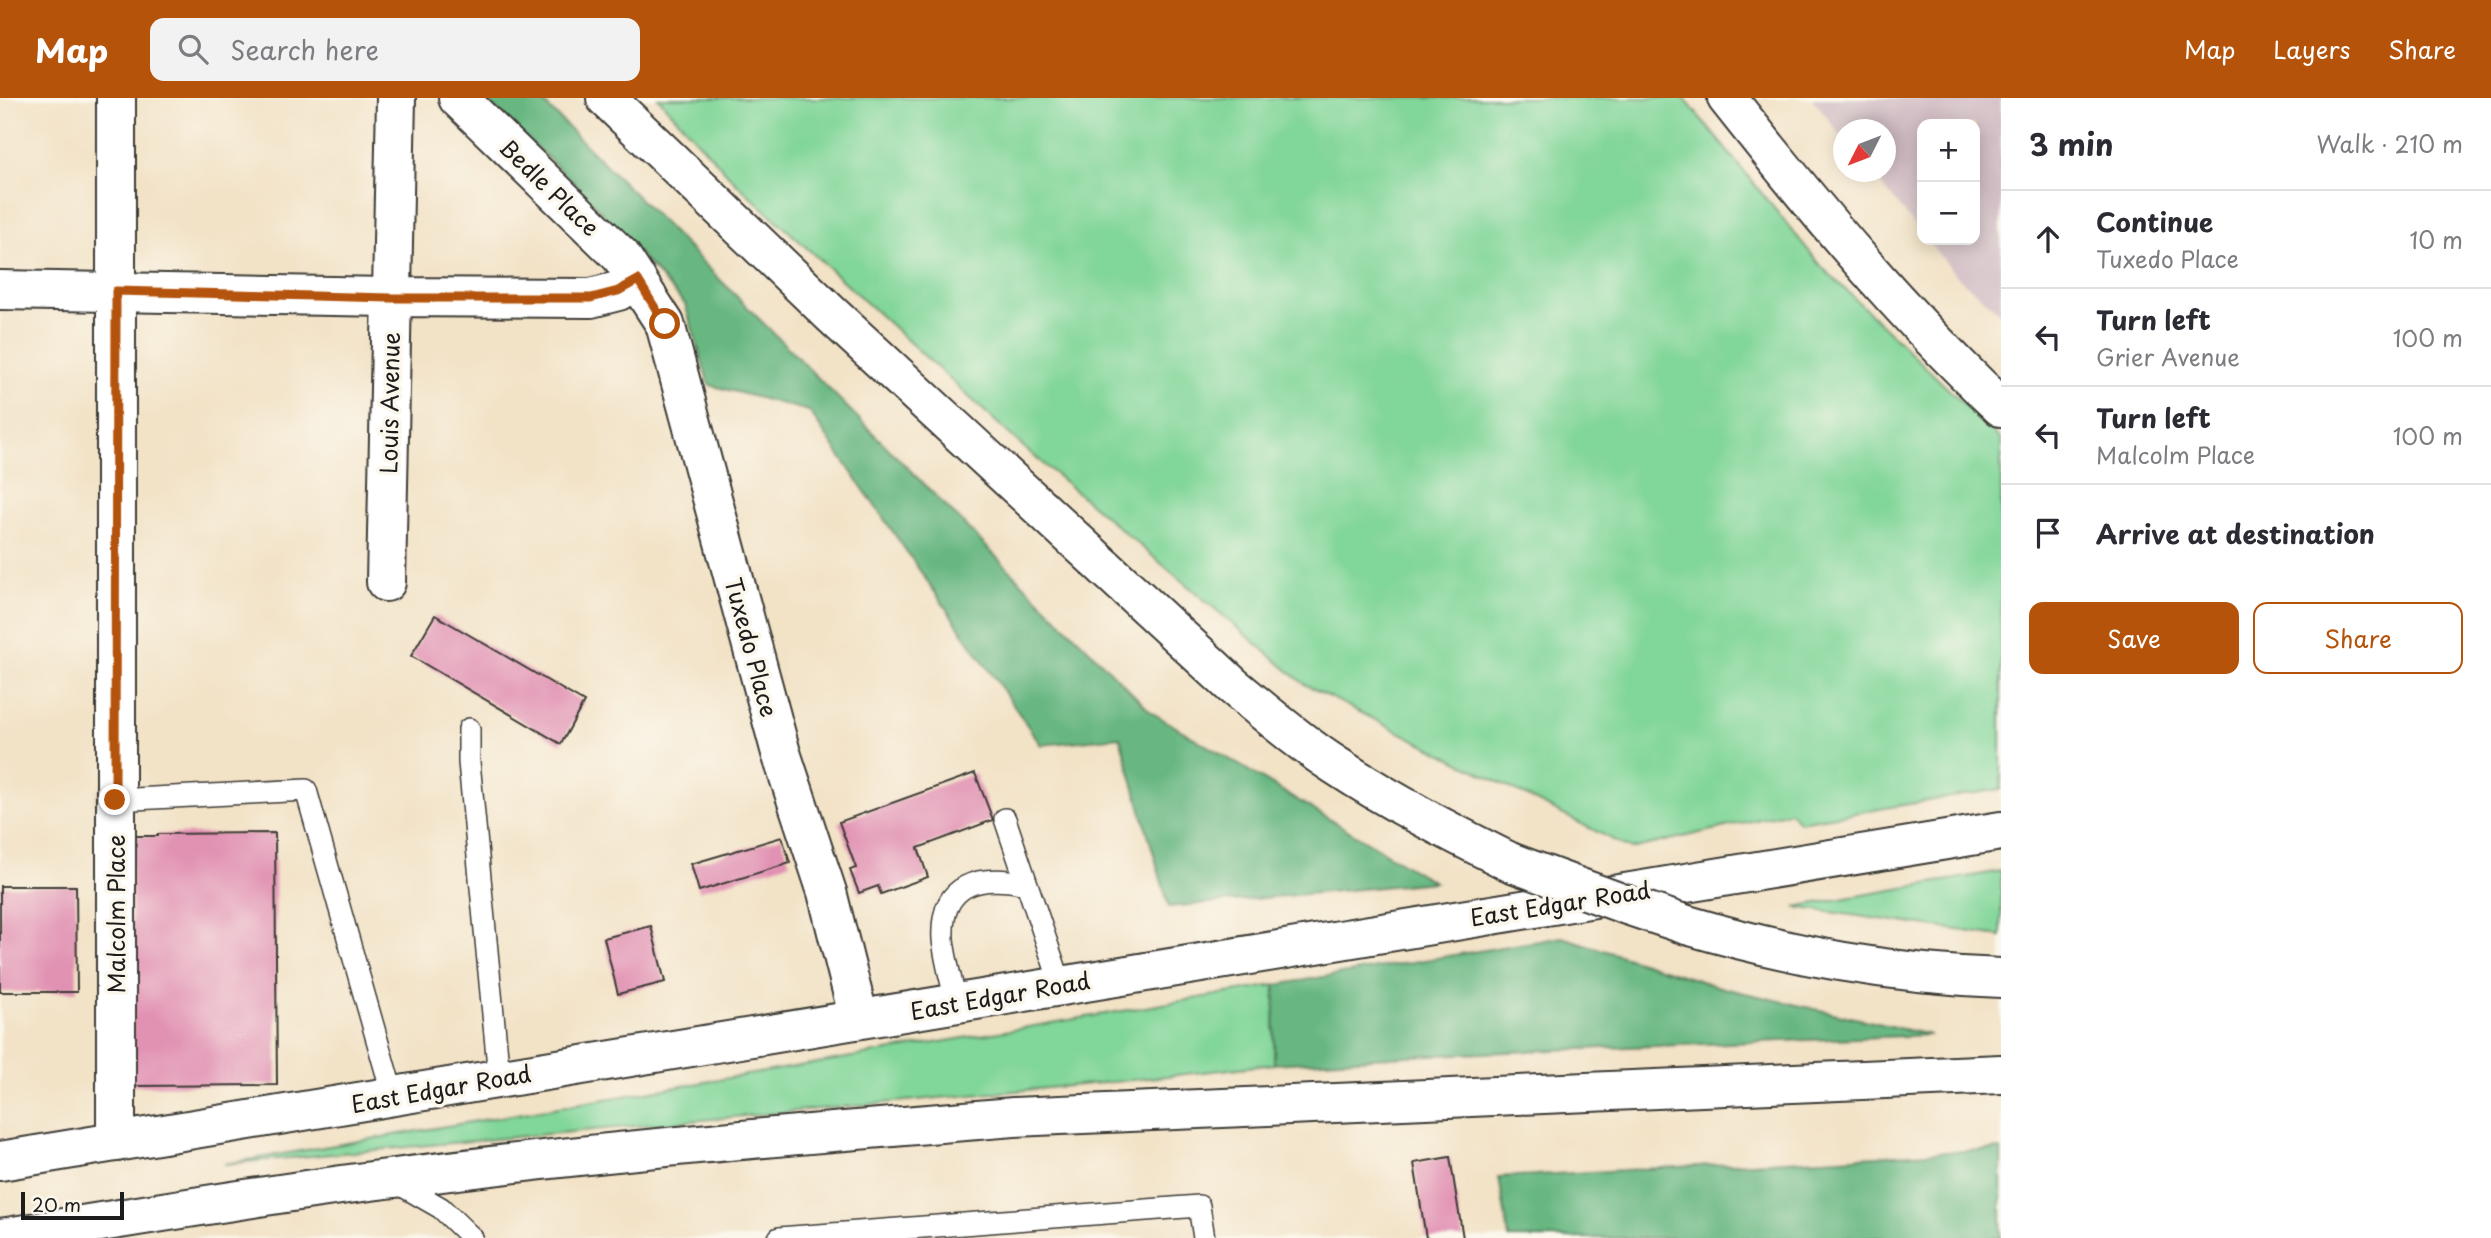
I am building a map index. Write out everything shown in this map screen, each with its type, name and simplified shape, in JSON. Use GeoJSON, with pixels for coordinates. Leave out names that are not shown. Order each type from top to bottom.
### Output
{"type":"FeatureCollection","features":[{"type":"Feature","properties":{"kind":"main road","name":"Malcolm Place"},"geometry":{"type":"LineString","coordinates":[[116,98],[116,1142]]}},
{"type":"Feature","properties":{"kind":"main road","name":"Louis Avenue"},"geometry":{"type":"LineString","coordinates":[[386,582],[396,98]]}},
{"type":"Feature","properties":{"kind":"main road","name":"Bedle Place"},"geometry":{"type":"LineString","coordinates":[[458,98],[590,224],[621,256],[638,280]]}},
{"type":"Feature","properties":{"kind":"main road"},"geometry":{"type":"LineString","coordinates":[[606,98],[852,334],[1233,686],[1285,729],[1334,764],[1413,812],[1510,862],[1687,925],[1804,956],[1866,967],[2001,978]]}},
{"type":"Feature","properties":{"kind":"main road"},"geometry":{"type":"LineString","coordinates":[[1727,98],[1844,244],[1929,336],[2001,407]]}},
{"type":"Feature","properties":{"kind":"main road"},"geometry":{"type":"LineString","coordinates":[[0,290],[390,298],[591,298],[618,291],[638,280]]}},
{"type":"Feature","properties":{"kind":"main road","name":"Tuxedo Place"},"geometry":{"type":"LineString","coordinates":[[638,280],[665,324],[781,753],[827,892],[859,1019]]}},
{"type":"Feature","properties":{"kind":"main road","name":"East Edgar Road"},"geometry":{"type":"LineString","coordinates":[[0,1161],[2001,831]]}},
{"type":"Feature","properties":{"kind":"main road"},"geometry":{"type":"LineString","coordinates":[[1,1238],[265,1195],[389,1178],[638,1149],[1014,1117],[2001,1074]]}},
{"type":"Feature","properties":{"kind":"lane"},"geometry":{"type":"LineString","coordinates":[[469,729],[469,762],[499,1077]]}},
{"type":"Feature","properties":{"kind":"lane"},"geometry":{"type":"LineString","coordinates":[[115,800],[306,790],[393,1096]]}},
{"type":"Feature","properties":{"kind":"lane"},"geometry":{"type":"LineString","coordinates":[[1005,819],[1060,985]]}},
{"type":"Feature","properties":{"kind":"lane"},"geometry":{"type":"LineString","coordinates":[[957,1003],[943,940],[944,910],[959,889],[973,882],[1003,879],[1027,884]]}},
{"type":"Feature","properties":{"kind":"lane"},"geometry":{"type":"LineString","coordinates":[[389,1178],[441,1208],[472,1238]]}},
{"type":"Feature","properties":{"kind":"lane"},"geometry":{"type":"LineString","coordinates":[[779,1238],[1199,1206],[1204,1238]]}},
{"type":"Feature","properties":{"kind":"shaded area"},"geometry":{"type":"Polygon","coordinates":[[[1812,98],[2001,98],[2001,314],[1958,277],[1931,245],[1980,245],[1980,119],[1917,119],[1917,228],[1879,182],[1896,182],[1896,119],[1833,119],[1833,125],[1812,98]]]}},
{"type":"Feature","properties":{"kind":"green space"},"geometry":{"type":"Polygon","coordinates":[[[484,98],[539,98],[1151,712],[1434,882],[1169,907],[1120,737],[1041,745],[809,411],[709,385],[685,304],[576,185],[484,98]]]}},
{"type":"Feature","properties":{"kind":"green space"},"geometry":{"type":"Polygon","coordinates":[[[658,98],[1684,98],[1822,267],[2001,440],[2001,789],[1800,822],[1790,812],[1631,849],[1304,684],[1028,451],[736,183],[658,98]]]}},
{"type":"Feature","properties":{"kind":"green space"},"geometry":{"type":"Polygon","coordinates":[[[2001,871],[2001,936],[1794,907],[2001,871]]]}},
{"type":"Feature","properties":{"kind":"green space"},"geometry":{"type":"Polygon","coordinates":[[[1562,937],[1723,988],[1930,1035],[1274,1064],[1275,985],[1562,937]]]}},
{"type":"Feature","properties":{"kind":"green space"},"geometry":{"type":"Polygon","coordinates":[[[1275,985],[1274,1064],[1123,1081],[224,1164],[1275,985]]]}},
{"type":"Feature","properties":{"kind":"green space"},"geometry":{"type":"Polygon","coordinates":[[[2001,1149],[2001,1238],[1509,1238],[1499,1177],[2001,1149]]]}},
{"type":"Feature","properties":{"kind":"building"},"geometry":{"type":"Polygon","coordinates":[[[435,615],[584,702],[561,744],[411,656],[435,615]]]}},
{"type":"Feature","properties":{"kind":"building"},"geometry":{"type":"Polygon","coordinates":[[[975,773],[993,820],[918,848],[928,877],[881,894],[878,886],[859,893],[850,870],[856,868],[839,822],[975,773]]]}},
{"type":"Feature","properties":{"kind":"building"},"geometry":{"type":"Polygon","coordinates":[[[275,833],[277,1085],[133,1086],[131,836],[275,833]]]}},
{"type":"Feature","properties":{"kind":"building"},"geometry":{"type":"Polygon","coordinates":[[[782,837],[790,863],[699,891],[691,864],[782,837]]]}},
{"type":"Feature","properties":{"kind":"building"},"geometry":{"type":"Polygon","coordinates":[[[0,886],[76,886],[77,992],[0,992],[0,886]]]}},
{"type":"Feature","properties":{"kind":"building"},"geometry":{"type":"Polygon","coordinates":[[[651,926],[665,982],[618,994],[604,938],[651,926]]]}},
{"type":"Feature","properties":{"kind":"building"},"geometry":{"type":"Polygon","coordinates":[[[1450,1157],[1463,1238],[1426,1238],[1414,1163],[1450,1157]]]}},
{"type":"Feature","properties":{"kind":"route"},"geometry":{"type":"LineString","coordinates":[[115,800],[116,291],[390,298],[591,298],[618,291],[638,280],[665,324]]}}]}
